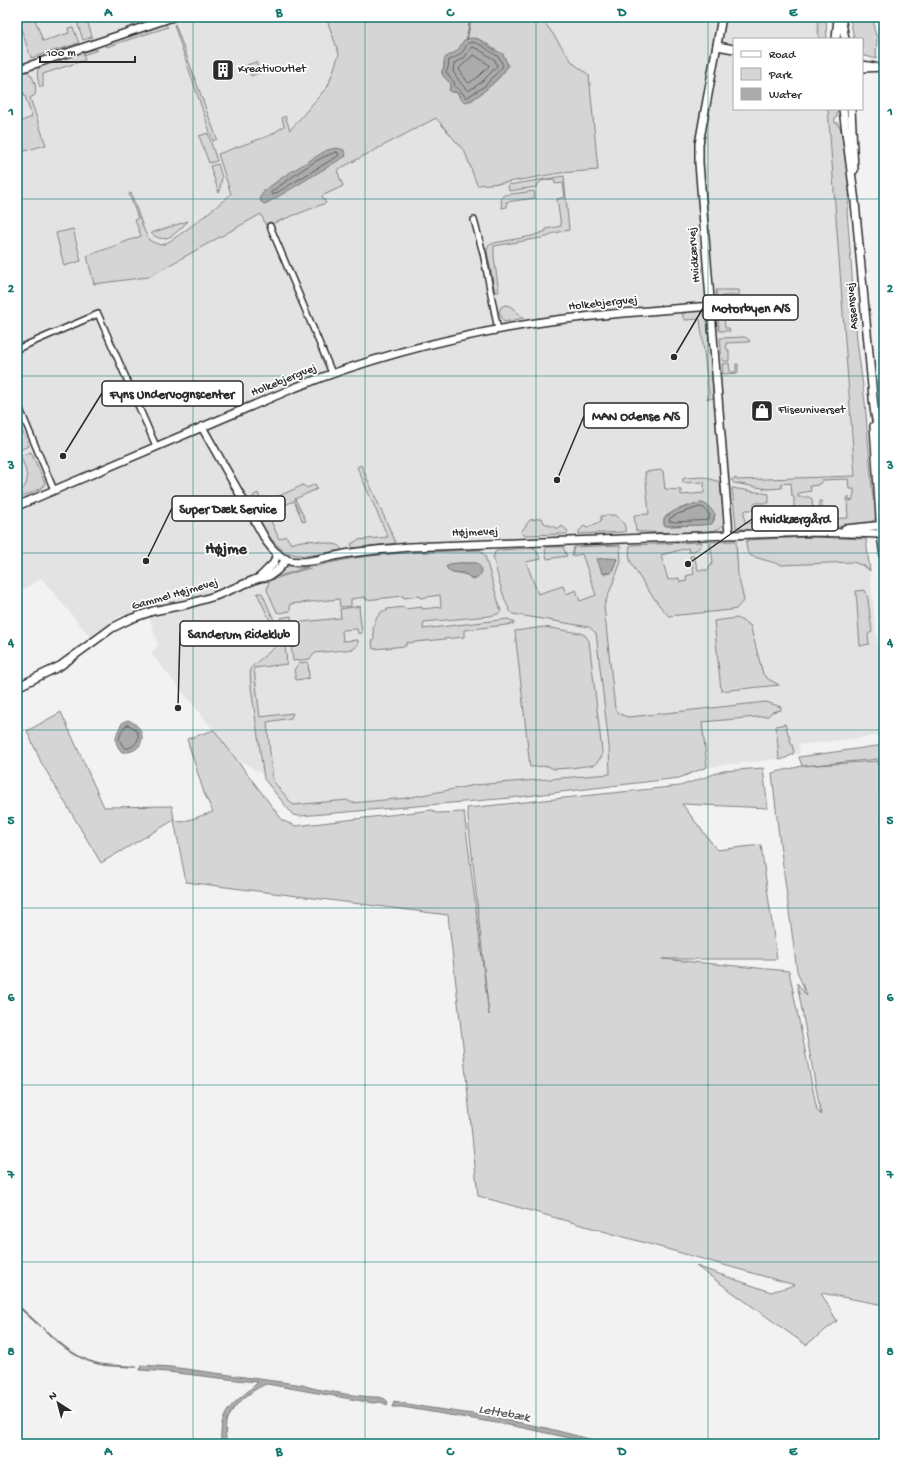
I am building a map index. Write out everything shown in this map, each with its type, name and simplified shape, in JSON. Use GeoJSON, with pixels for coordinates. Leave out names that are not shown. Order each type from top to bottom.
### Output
{"type":"FeatureCollection","features":[{"type":"Feature","properties":{"kind":"street"},"geometry":{"type":"LineString","coordinates":[[17,70],[173,17]]}},
{"type":"Feature","properties":{"kind":"street","name":"Hvidkærvej"},"geometry":{"type":"LineString","coordinates":[[722,17],[699,144],[698,163],[729,534]]}},
{"type":"Feature","properties":{"kind":"street"},"geometry":{"type":"LineString","coordinates":[[836,38],[838,17]]}},
{"type":"Feature","properties":{"kind":"street"},"geometry":{"type":"LineString","coordinates":[[842,17],[844,38]]}},
{"type":"Feature","properties":{"kind":"street"},"geometry":{"type":"LineString","coordinates":[[717,46],[733,49]]}},
{"type":"Feature","properties":{"kind":"street"},"geometry":{"type":"LineString","coordinates":[[863,64],[883,68]]}},
{"type":"Feature","properties":{"kind":"street"},"geometry":{"type":"LineString","coordinates":[[863,69],[883,68]]}},
{"type":"Feature","properties":{"kind":"street","name":"Assensvej"},"geometry":{"type":"LineString","coordinates":[[842,110],[855,202],[874,408],[884,467]]}},
{"type":"Feature","properties":{"kind":"street","name":"Assensvej"},"geometry":{"type":"LineString","coordinates":[[851,110],[855,202]]}},
{"type":"Feature","properties":{"kind":"street"},"geometry":{"type":"LineString","coordinates":[[474,220],[484,257],[498,330]]}},
{"type":"Feature","properties":{"kind":"street","name":"Holkebjergvej"},"geometry":{"type":"LineString","coordinates":[[270,226],[332,373]]}},
{"type":"Feature","properties":{"kind":"street","name":"Holkebjergvej"},"geometry":{"type":"LineString","coordinates":[[17,506],[156,446],[332,373],[377,359],[438,342],[537,323],[604,314],[711,306]]}},
{"type":"Feature","properties":{"kind":"street"},"geometry":{"type":"LineString","coordinates":[[17,349],[98,314],[156,446]]}},
{"type":"Feature","properties":{"kind":"street"},"geometry":{"type":"LineString","coordinates":[[17,402],[54,490]]}},
{"type":"Feature","properties":{"kind":"street","name":"Assensvej"},"geometry":{"type":"LineString","coordinates":[[874,408],[874,437],[884,556]]}},
{"type":"Feature","properties":{"kind":"street","name":"Højmevej"},"geometry":{"type":"LineString","coordinates":[[202,427],[273,551],[292,561],[306,561],[351,553],[410,547],[729,534],[883,530]]}},
{"type":"Feature","properties":{"kind":"street"},"geometry":{"type":"LineString","coordinates":[[874,437],[884,504]]}},
{"type":"Feature","properties":{"kind":"street","name":"Gammel Højmevej"},"geometry":{"type":"LineString","coordinates":[[259,578],[274,563],[277,553]]}},
{"type":"Feature","properties":{"kind":"street","name":"Gammel Højmevej"},"geometry":{"type":"LineString","coordinates":[[17,687],[60,666],[112,628],[130,619],[153,611],[188,604],[215,596],[259,578],[266,578],[282,566],[286,559]]}},
{"type":"Feature","properties":{"kind":"shaded area"},"geometry":{"type":"Polygon","coordinates":[[[17,17],[818,17],[819,38],[733,38],[733,110],[828,110],[852,429],[859,434],[872,519],[866,539],[884,704],[884,735],[798,745],[800,753],[779,759],[707,767],[475,785],[406,798],[352,803],[347,800],[293,805],[273,781],[236,758],[151,653],[158,645],[149,616],[142,610],[119,617],[91,638],[41,578],[17,594],[17,17]]]}},
{"type":"Feature","properties":{"kind":"shaded area"},"geometry":{"type":"Polygon","coordinates":[[[882,72],[884,72],[884,141],[881,137],[882,72]]]}},
{"type":"Feature","properties":{"kind":"green space"},"geometry":{"type":"Polygon","coordinates":[[[17,17],[34,17],[43,41],[69,33],[68,28],[73,27],[79,43],[31,58],[17,17]]]}},
{"type":"Feature","properties":{"kind":"green space"},"geometry":{"type":"Polygon","coordinates":[[[84,17],[86,17],[92,37],[83,40],[78,25],[79,22],[84,20],[84,17]]]}},
{"type":"Feature","properties":{"kind":"green space"},"geometry":{"type":"Polygon","coordinates":[[[326,17],[541,17],[573,63],[589,75],[598,170],[560,173],[503,183],[477,185],[465,152],[436,118],[337,170],[343,186],[322,196],[326,203],[266,226],[261,214],[148,277],[94,284],[87,256],[141,236],[135,220],[138,218],[129,194],[131,193],[149,240],[161,245],[174,238],[231,194],[218,154],[271,135],[284,126],[282,118],[285,116],[290,130],[328,86],[339,54],[326,17]],[[475,38],[462,46],[444,62],[442,74],[451,84],[449,89],[452,92],[458,93],[460,99],[471,101],[496,81],[508,66],[504,56],[483,41],[475,38]]]}},
{"type":"Feature","properties":{"kind":"green space"},"geometry":{"type":"Polygon","coordinates":[[[817,17],[826,17],[827,38],[819,38],[817,17]]]}},
{"type":"Feature","properties":{"kind":"green space"},"geometry":{"type":"Polygon","coordinates":[[[850,17],[874,17],[874,29],[877,38],[876,59],[863,55],[863,38],[854,38],[850,17]]]}},
{"type":"Feature","properties":{"kind":"green space"},"geometry":{"type":"Polygon","coordinates":[[[165,24],[168,27],[106,47],[108,43],[165,24]]]}},
{"type":"Feature","properties":{"kind":"green space"},"geometry":{"type":"Polygon","coordinates":[[[175,24],[217,139],[213,141],[174,25],[175,24]]]}},
{"type":"Feature","properties":{"kind":"green space"},"geometry":{"type":"Polygon","coordinates":[[[92,48],[98,50],[83,55],[85,60],[43,74],[43,87],[40,87],[37,74],[39,67],[92,48]]]}},
{"type":"Feature","properties":{"kind":"green space"},"geometry":{"type":"Polygon","coordinates":[[[256,62],[260,72],[251,76],[247,65],[256,62]]]}},
{"type":"Feature","properties":{"kind":"green space"},"geometry":{"type":"Polygon","coordinates":[[[26,71],[31,75],[36,88],[35,95],[30,98],[46,145],[17,153],[17,123],[32,117],[24,93],[17,96],[17,74],[26,71]]]}},
{"type":"Feature","properties":{"kind":"green space"},"geometry":{"type":"Polygon","coordinates":[[[828,110],[837,110],[835,123],[838,123],[838,126],[840,126],[848,168],[849,202],[847,210],[857,340],[865,402],[873,500],[876,500],[877,516],[874,520],[868,523],[821,527],[819,518],[819,501],[822,501],[823,519],[848,518],[847,499],[849,496],[849,501],[853,500],[854,494],[854,489],[849,489],[848,479],[822,480],[822,483],[819,483],[819,485],[810,486],[811,491],[798,494],[798,497],[809,497],[812,499],[813,510],[810,511],[810,514],[813,514],[814,526],[795,528],[794,497],[792,496],[791,483],[781,484],[782,488],[768,489],[734,483],[731,480],[736,478],[737,480],[855,476],[828,110]]]}},
{"type":"Feature","properties":{"kind":"green space"},"geometry":{"type":"Polygon","coordinates":[[[208,133],[217,161],[209,163],[199,136],[208,133]]]}},
{"type":"Feature","properties":{"kind":"green space"},"geometry":{"type":"Polygon","coordinates":[[[218,164],[222,177],[219,193],[210,166],[218,164]]]}},
{"type":"Feature","properties":{"kind":"green space"},"geometry":{"type":"Polygon","coordinates":[[[564,176],[569,230],[554,233],[547,237],[494,246],[499,292],[495,292],[487,251],[488,246],[494,243],[532,236],[546,231],[546,229],[561,226],[557,199],[565,197],[563,183],[555,184],[554,179],[541,181],[536,187],[509,191],[508,185],[564,176]]]}},
{"type":"Feature","properties":{"kind":"green space"},"geometry":{"type":"Polygon","coordinates":[[[534,191],[535,198],[506,202],[507,207],[502,208],[501,198],[504,195],[534,191]]]}},
{"type":"Feature","properties":{"kind":"green space"},"geometry":{"type":"Polygon","coordinates":[[[188,221],[176,233],[166,238],[156,237],[151,233],[188,221]]]}},
{"type":"Feature","properties":{"kind":"green space"},"geometry":{"type":"Polygon","coordinates":[[[73,229],[81,261],[64,266],[56,233],[73,229]]]}},
{"type":"Feature","properties":{"kind":"green space"},"geometry":{"type":"Polygon","coordinates":[[[716,290],[739,290],[739,295],[722,296],[725,328],[729,328],[730,331],[719,331],[716,290]]]}},
{"type":"Feature","properties":{"kind":"green space"},"geometry":{"type":"Polygon","coordinates":[[[505,305],[510,306],[524,318],[504,322],[499,312],[501,307],[505,305]]]}},
{"type":"Feature","properties":{"kind":"green space"},"geometry":{"type":"Polygon","coordinates":[[[687,311],[699,311],[707,320],[714,398],[707,399],[709,395],[700,319],[685,320],[682,315],[687,311]]]}},
{"type":"Feature","properties":{"kind":"green space"},"geometry":{"type":"Polygon","coordinates":[[[745,337],[750,341],[749,342],[726,343],[727,350],[729,350],[729,361],[722,361],[720,338],[745,337]]]}},
{"type":"Feature","properties":{"kind":"green space"},"geometry":{"type":"Polygon","coordinates":[[[729,363],[730,372],[736,372],[736,364],[738,364],[738,373],[723,374],[722,364],[729,363]]]}},
{"type":"Feature","properties":{"kind":"green space"},"geometry":{"type":"Polygon","coordinates":[[[20,426],[29,446],[17,451],[17,427],[20,426]]]}},
{"type":"Feature","properties":{"kind":"green space"},"geometry":{"type":"Polygon","coordinates":[[[31,452],[45,483],[42,488],[17,499],[17,493],[22,490],[27,482],[25,467],[21,457],[18,458],[19,456],[31,452]]]}},
{"type":"Feature","properties":{"kind":"green space"},"geometry":{"type":"Polygon","coordinates":[[[361,465],[396,543],[353,548],[351,544],[358,540],[388,537],[357,467],[361,465]]]}},
{"type":"Feature","properties":{"kind":"green space"},"geometry":{"type":"Polygon","coordinates":[[[662,470],[665,489],[681,490],[681,495],[704,493],[704,482],[683,483],[684,478],[704,477],[720,482],[724,519],[722,526],[712,531],[703,532],[665,533],[636,531],[634,515],[649,514],[645,472],[662,470]],[[703,503],[682,508],[668,515],[664,518],[664,525],[702,525],[714,521],[715,514],[703,503]]]}},
{"type":"Feature","properties":{"kind":"green space"},"geometry":{"type":"Polygon","coordinates":[[[315,484],[317,489],[295,499],[306,521],[303,522],[294,501],[273,510],[277,518],[271,521],[279,539],[286,536],[291,544],[309,540],[338,545],[342,550],[316,555],[295,555],[286,552],[270,537],[258,517],[252,504],[253,496],[258,493],[262,504],[303,485],[307,488],[315,484]]]}},
{"type":"Feature","properties":{"kind":"green space"},"geometry":{"type":"Polygon","coordinates":[[[732,488],[769,494],[769,503],[754,503],[754,510],[746,510],[744,512],[745,523],[770,521],[786,525],[787,528],[747,530],[737,528],[732,488]]]}},
{"type":"Feature","properties":{"kind":"green space"},"geometry":{"type":"Polygon","coordinates":[[[614,515],[622,522],[625,527],[625,532],[579,534],[579,531],[584,526],[587,528],[601,521],[601,516],[614,515]]]}},
{"type":"Feature","properties":{"kind":"green space"},"geometry":{"type":"Polygon","coordinates":[[[542,518],[544,523],[559,529],[562,526],[568,531],[567,534],[522,535],[521,532],[530,520],[542,518]]]}},
{"type":"Feature","properties":{"kind":"green space"},"geometry":{"type":"Polygon","coordinates":[[[811,537],[866,539],[870,571],[864,566],[853,562],[782,565],[751,556],[747,551],[746,542],[748,540],[811,537]]]}},
{"type":"Feature","properties":{"kind":"green space"},"geometry":{"type":"Polygon","coordinates":[[[736,541],[738,575],[744,600],[736,609],[731,610],[669,616],[647,589],[632,564],[629,552],[630,546],[632,545],[702,542],[699,548],[694,551],[689,552],[688,548],[661,555],[668,580],[679,578],[680,582],[687,581],[686,576],[694,574],[690,556],[694,556],[698,570],[708,570],[713,562],[710,542],[736,541]]]}},
{"type":"Feature","properties":{"kind":"green space"},"geometry":{"type":"Polygon","coordinates":[[[620,545],[621,562],[604,606],[615,709],[620,713],[629,717],[766,702],[781,707],[781,710],[772,712],[768,716],[702,722],[707,767],[679,778],[510,798],[300,816],[293,815],[264,779],[251,687],[250,669],[280,642],[257,593],[262,593],[285,645],[287,664],[254,668],[260,717],[293,713],[291,718],[267,722],[273,781],[293,805],[347,800],[352,803],[406,798],[475,785],[610,774],[609,746],[596,633],[589,627],[513,614],[506,604],[493,556],[495,555],[494,553],[499,550],[535,548],[541,559],[526,562],[538,594],[563,586],[566,594],[576,590],[580,601],[596,595],[582,554],[572,556],[574,547],[620,545]],[[602,558],[604,574],[611,573],[617,559],[602,558]]]}},
{"type":"Feature","properties":{"kind":"green space"},"geometry":{"type":"Polygon","coordinates":[[[547,547],[563,547],[567,556],[547,559],[545,550],[547,547]]]}},
{"type":"Feature","properties":{"kind":"green space"},"geometry":{"type":"Polygon","coordinates":[[[480,550],[485,556],[501,611],[498,614],[489,616],[424,622],[423,629],[508,619],[514,622],[514,624],[464,630],[464,637],[406,643],[406,646],[373,649],[373,626],[375,626],[375,620],[382,611],[404,607],[405,609],[422,607],[422,609],[441,607],[440,595],[420,598],[420,596],[404,598],[403,596],[366,600],[365,597],[351,599],[351,606],[340,607],[339,599],[290,604],[290,611],[280,613],[277,612],[267,590],[269,581],[344,560],[386,554],[480,550]],[[476,563],[449,564],[446,567],[453,572],[467,575],[474,579],[479,576],[481,572],[476,563]]]}},
{"type":"Feature","properties":{"kind":"green space"},"geometry":{"type":"Polygon","coordinates":[[[289,566],[300,568],[308,567],[270,579],[283,569],[289,566]]]}},
{"type":"Feature","properties":{"kind":"green space"},"geometry":{"type":"Polygon","coordinates":[[[865,590],[868,599],[872,632],[868,634],[869,644],[860,646],[856,591],[865,590]]]}},
{"type":"Feature","properties":{"kind":"green space"},"geometry":{"type":"Polygon","coordinates":[[[361,606],[359,608],[362,633],[358,634],[357,629],[342,630],[343,641],[358,640],[358,644],[354,649],[315,653],[310,659],[293,661],[291,645],[281,618],[291,616],[292,623],[341,618],[340,609],[361,606]]]}},
{"type":"Feature","properties":{"kind":"green space"},"geometry":{"type":"Polygon","coordinates":[[[737,618],[750,625],[763,674],[768,679],[779,685],[721,691],[714,621],[737,618]]]}},
{"type":"Feature","properties":{"kind":"green space"},"geometry":{"type":"Polygon","coordinates":[[[544,627],[580,633],[585,635],[589,641],[602,751],[602,756],[594,765],[554,769],[548,766],[530,767],[515,631],[544,627]]]}},
{"type":"Feature","properties":{"kind":"green space"},"geometry":{"type":"Polygon","coordinates":[[[308,662],[309,678],[296,680],[294,670],[299,663],[308,662]]]}},
{"type":"Feature","properties":{"kind":"green space"},"geometry":{"type":"Polygon","coordinates":[[[61,712],[104,807],[172,806],[174,820],[101,863],[41,762],[27,731],[61,712]]]}},
{"type":"Feature","properties":{"kind":"green space"},"geometry":{"type":"Polygon","coordinates":[[[785,724],[794,751],[792,755],[781,760],[779,759],[776,726],[785,724]]]}},
{"type":"Feature","properties":{"kind":"green space"},"geometry":{"type":"Polygon","coordinates":[[[214,730],[283,821],[296,826],[432,810],[436,813],[464,812],[489,1015],[467,808],[680,786],[723,771],[763,768],[768,808],[682,804],[717,850],[761,845],[777,959],[662,959],[789,971],[817,1110],[821,1115],[797,983],[807,996],[797,971],[772,773],[802,766],[878,761],[884,856],[884,1305],[821,1293],[837,1321],[806,1345],[696,1266],[771,1292],[795,1285],[478,1196],[448,915],[186,882],[174,820],[182,822],[213,812],[204,793],[187,739],[214,730]]]}},
{"type":"Feature","properties":{"kind":"green space"},"geometry":{"type":"Polygon","coordinates":[[[884,745],[884,830],[879,759],[802,766],[799,757],[884,745]]]}},
{"type":"Feature","properties":{"kind":"water"},"geometry":{"type":"Polygon","coordinates":[[[471,38],[478,39],[494,50],[503,54],[508,66],[494,82],[475,98],[464,102],[460,99],[458,93],[449,91],[451,84],[443,76],[442,72],[446,57],[457,51],[464,40],[471,38]]]}},
{"type":"Feature","properties":{"kind":"water"},"geometry":{"type":"Polygon","coordinates":[[[337,148],[344,150],[346,156],[269,202],[265,204],[261,202],[260,197],[264,191],[284,176],[327,150],[337,148]]]}},
{"type":"Feature","properties":{"kind":"water"},"geometry":{"type":"Polygon","coordinates":[[[700,503],[707,505],[715,514],[712,524],[664,525],[664,518],[676,510],[700,503]]]}},
{"type":"Feature","properties":{"kind":"water"},"geometry":{"type":"Polygon","coordinates":[[[597,559],[617,559],[611,573],[602,573],[597,559]]]}},
{"type":"Feature","properties":{"kind":"water"},"geometry":{"type":"Polygon","coordinates":[[[477,563],[481,568],[481,574],[474,580],[464,573],[453,572],[447,569],[449,564],[477,563]]]}},
{"type":"Feature","properties":{"kind":"water"},"geometry":{"type":"Polygon","coordinates":[[[128,720],[135,724],[139,729],[142,734],[142,740],[136,749],[130,752],[122,752],[117,745],[116,737],[123,722],[128,720]]]}},
{"type":"Feature","properties":{"kind":"water"},"geometry":{"type":"Polygon","coordinates":[[[141,1365],[171,1367],[303,1385],[341,1393],[379,1397],[388,1402],[387,1405],[381,1402],[373,1403],[267,1384],[249,1394],[232,1411],[226,1422],[226,1444],[221,1444],[223,1422],[230,1407],[258,1382],[140,1370],[141,1365]]]}},
{"type":"Feature","properties":{"kind":"water"},"geometry":{"type":"Polygon","coordinates":[[[394,1401],[493,1417],[593,1440],[626,1444],[600,1444],[514,1426],[402,1407],[392,1407],[394,1401]]]}},
{"type":"Feature","properties":{"kind":"waterway"},"geometry":{"type":"LineString","coordinates":[[467,39],[470,21]]}},
{"type":"Feature","properties":{"kind":"waterway"},"geometry":{"type":"LineString","coordinates":[[17,1305],[40,1326]]}},
{"type":"Feature","properties":{"kind":"waterway"},"geometry":{"type":"LineString","coordinates":[[43,1328],[56,1341],[71,1352],[87,1360],[105,1365],[136,1367]]}},
{"type":"Feature","properties":{"kind":"place","name":"KreativOutlet"},"geometry":{"type":"Point","coordinates":[223,70]}},
{"type":"Feature","properties":{"kind":"place","name":"Motorbyen A/S"},"geometry":{"type":"Point","coordinates":[674,357]}},
{"type":"Feature","properties":{"kind":"place","name":"Fliseuniverset"},"geometry":{"type":"Point","coordinates":[762,411]}},
{"type":"Feature","properties":{"kind":"place","name":"Fyns Undervognscenter"},"geometry":{"type":"Point","coordinates":[63,456]}},
{"type":"Feature","properties":{"kind":"place","name":"MAN Odense A/S"},"geometry":{"type":"Point","coordinates":[557,480]}},
{"type":"Feature","properties":{"kind":"place","name":"Super Dæk Service"},"geometry":{"type":"Point","coordinates":[146,561]}},
{"type":"Feature","properties":{"kind":"place","name":"Hvidkærgård"},"geometry":{"type":"Point","coordinates":[688,564]}},
{"type":"Feature","properties":{"kind":"place","name":"Sanderum Rideklub"},"geometry":{"type":"Point","coordinates":[178,708]}},
{"type":"Feature","properties":{"kind":"district","name":"Højme"},"geometry":{"type":"Point","coordinates":[226,550]}},
{"type":"Feature","properties":{"kind":"water label","name":"Lettebæk"},"geometry":{"type":"Point","coordinates":[504,1414]}}]}
